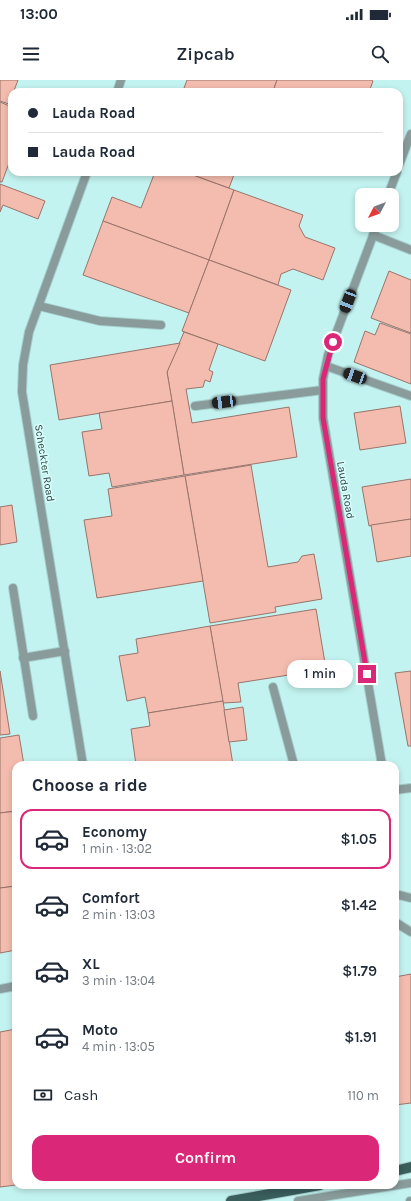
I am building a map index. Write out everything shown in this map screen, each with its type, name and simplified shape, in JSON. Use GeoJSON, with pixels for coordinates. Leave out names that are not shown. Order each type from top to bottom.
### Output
{"type":"FeatureCollection","features":[{"type":"Feature","properties":{"kind":"main road"},"geometry":{"type":"LineString","coordinates":[[399,1170],[411,1168]]}},
{"type":"Feature","properties":{"kind":"main road"},"geometry":{"type":"LineString","coordinates":[[231,1201],[298,1189]]}},
{"type":"Feature","properties":{"kind":"street"},"geometry":{"type":"LineString","coordinates":[[403,155],[411,134]]}},
{"type":"Feature","properties":{"kind":"street","name":"Scheckter Road"},"geometry":{"type":"LineString","coordinates":[[82,761],[22,392],[23,365],[29,332],[86,176]]}},
{"type":"Feature","properties":{"kind":"street"},"geometry":{"type":"LineString","coordinates":[[390,188],[395,176]]}},
{"type":"Feature","properties":{"kind":"street","name":"Lauda Road"},"geometry":{"type":"LineString","coordinates":[[374,232],[338,328],[326,366],[323,390],[323,418],[381,761]]}},
{"type":"Feature","properties":{"kind":"street"},"geometry":{"type":"LineString","coordinates":[[373,235],[411,250]]}},
{"type":"Feature","properties":{"kind":"street"},"geometry":{"type":"LineString","coordinates":[[38,306],[100,321],[161,325]]}},
{"type":"Feature","properties":{"kind":"street"},"geometry":{"type":"LineString","coordinates":[[326,366],[411,396]]}},
{"type":"Feature","properties":{"kind":"street"},"geometry":{"type":"LineString","coordinates":[[195,406],[323,390]]}},
{"type":"Feature","properties":{"kind":"street"},"geometry":{"type":"LineString","coordinates":[[13,588],[33,716]]}},
{"type":"Feature","properties":{"kind":"street"},"geometry":{"type":"LineString","coordinates":[[23,658],[65,651]]}},
{"type":"Feature","properties":{"kind":"street"},"geometry":{"type":"LineString","coordinates":[[273,687],[293,761]]}},
{"type":"Feature","properties":{"kind":"street"},"geometry":{"type":"LineString","coordinates":[[399,790],[411,788]]}},
{"type":"Feature","properties":{"kind":"street"},"geometry":{"type":"LineString","coordinates":[[399,895],[411,898]]}},
{"type":"Feature","properties":{"kind":"street"},"geometry":{"type":"LineString","coordinates":[[399,924],[411,932]]}},
{"type":"Feature","properties":{"kind":"street"},"geometry":{"type":"LineString","coordinates":[[0,989],[12,987]]}},
{"type":"Feature","properties":{"kind":"street"},"geometry":{"type":"LineString","coordinates":[[399,1185],[411,1183]]}},
{"type":"Feature","properties":{"kind":"street"},"geometry":{"type":"LineString","coordinates":[[298,1201],[373,1189]]}},
{"type":"Feature","properties":{"kind":"building"},"geometry":{"type":"Polygon","coordinates":[[[0,80],[18,80],[15,88],[8,88],[8,104],[0,101],[0,80]]]}},
{"type":"Feature","properties":{"kind":"building"},"geometry":{"type":"Polygon","coordinates":[[[187,80],[277,80],[274,88],[184,88],[187,80]]]}},
{"type":"Feature","properties":{"kind":"building"},"geometry":{"type":"Polygon","coordinates":[[[277,80],[373,81],[370,88],[274,88],[277,80]]]}},
{"type":"Feature","properties":{"kind":"building"},"geometry":{"type":"Polygon","coordinates":[[[0,102],[8,105],[8,166],[2,182],[0,182],[0,102]]]}},
{"type":"Feature","properties":{"kind":"building"},"geometry":{"type":"Polygon","coordinates":[[[153,176],[196,176],[234,190],[209,260],[103,221],[112,197],[141,208],[153,176]]]}},
{"type":"Feature","properties":{"kind":"building"},"geometry":{"type":"Polygon","coordinates":[[[196,176],[234,176],[229,188],[196,176]]]}},
{"type":"Feature","properties":{"kind":"building"},"geometry":{"type":"Polygon","coordinates":[[[0,184],[45,201],[38,219],[3,205],[0,212],[0,184]]]}},
{"type":"Feature","properties":{"kind":"building"},"geometry":{"type":"Polygon","coordinates":[[[234,190],[303,215],[299,226],[305,237],[335,248],[323,280],[293,269],[281,274],[278,285],[209,260],[234,190]]]}},
{"type":"Feature","properties":{"kind":"building"},"geometry":{"type":"Polygon","coordinates":[[[103,221],[209,260],[189,313],[83,275],[103,221]]]}},
{"type":"Feature","properties":{"kind":"building"},"geometry":{"type":"Polygon","coordinates":[[[209,260],[291,290],[265,361],[182,331],[209,260]]]}},
{"type":"Feature","properties":{"kind":"building"},"geometry":{"type":"Polygon","coordinates":[[[389,271],[411,280],[411,333],[371,318],[389,271]]]}},
{"type":"Feature","properties":{"kind":"building"},"geometry":{"type":"Polygon","coordinates":[[[380,323],[411,334],[411,384],[354,362],[365,331],[375,335],[380,323]]]}},
{"type":"Feature","properties":{"kind":"building"},"geometry":{"type":"Polygon","coordinates":[[[184,332],[218,344],[209,370],[213,372],[210,382],[205,380],[203,387],[186,389],[192,423],[289,407],[297,457],[184,475],[167,372],[184,332]]]}},
{"type":"Feature","properties":{"kind":"building"},"geometry":{"type":"Polygon","coordinates":[[[180,343],[167,372],[172,401],[59,420],[50,365],[180,343]]]}},
{"type":"Feature","properties":{"kind":"building"},"geometry":{"type":"Polygon","coordinates":[[[172,401],[184,475],[112,487],[109,473],[89,476],[82,432],[102,429],[99,413],[172,401]]]}},
{"type":"Feature","properties":{"kind":"building"},"geometry":{"type":"Polygon","coordinates":[[[400,406],[406,443],[360,450],[354,413],[400,406]]]}},
{"type":"Feature","properties":{"kind":"building"},"geometry":{"type":"Polygon","coordinates":[[[251,465],[268,567],[298,562],[302,556],[314,554],[322,599],[275,607],[276,612],[210,623],[185,476],[251,465]]]}},
{"type":"Feature","properties":{"kind":"building"},"geometry":{"type":"Polygon","coordinates":[[[185,476],[203,581],[97,598],[84,520],[112,516],[108,489],[185,476]]]}},
{"type":"Feature","properties":{"kind":"building"},"geometry":{"type":"Polygon","coordinates":[[[411,479],[411,519],[369,526],[362,487],[411,479]]]}},
{"type":"Feature","properties":{"kind":"building"},"geometry":{"type":"Polygon","coordinates":[[[12,505],[17,542],[0,545],[0,507],[12,505]]]}},
{"type":"Feature","properties":{"kind":"building"},"geometry":{"type":"Polygon","coordinates":[[[411,519],[411,556],[377,562],[371,525],[411,519]]]}},
{"type":"Feature","properties":{"kind":"building"},"geometry":{"type":"Polygon","coordinates":[[[316,609],[328,681],[311,685],[308,672],[238,683],[241,702],[223,703],[210,626],[316,609]]]}},
{"type":"Feature","properties":{"kind":"building"},"geometry":{"type":"Polygon","coordinates":[[[210,626],[223,701],[148,713],[145,697],[127,701],[119,656],[138,653],[136,639],[210,626]]]}},
{"type":"Feature","properties":{"kind":"building"},"geometry":{"type":"Polygon","coordinates":[[[0,671],[10,734],[0,735],[0,671]]]}},
{"type":"Feature","properties":{"kind":"building"},"geometry":{"type":"Polygon","coordinates":[[[411,671],[411,746],[408,746],[395,673],[411,671]]]}},
{"type":"Feature","properties":{"kind":"building"},"geometry":{"type":"Polygon","coordinates":[[[223,701],[232,761],[135,761],[131,729],[150,726],[148,713],[223,701]]]}},
{"type":"Feature","properties":{"kind":"building"},"geometry":{"type":"Polygon","coordinates":[[[243,707],[247,740],[229,742],[224,710],[243,707]]]}},
{"type":"Feature","properties":{"kind":"building"},"geometry":{"type":"Polygon","coordinates":[[[19,735],[23,761],[12,761],[12,812],[0,813],[0,738],[19,735]]]}},
{"type":"Feature","properties":{"kind":"building"},"geometry":{"type":"Polygon","coordinates":[[[12,812],[12,886],[0,888],[0,813],[12,812]]]}},
{"type":"Feature","properties":{"kind":"building"},"geometry":{"type":"Polygon","coordinates":[[[12,886],[12,951],[0,953],[0,888],[12,886]]]}},
{"type":"Feature","properties":{"kind":"building"},"geometry":{"type":"Polygon","coordinates":[[[411,974],[411,1103],[399,1104],[399,976],[411,974]]]}},
{"type":"Feature","properties":{"kind":"building"},"geometry":{"type":"Polygon","coordinates":[[[12,1030],[12,1186],[0,1187],[0,1032],[12,1030]]]}},
{"type":"Feature","properties":{"kind":"route"},"geometry":{"type":"LineString","coordinates":[[333,342],[328,355],[323,379],[323,418],[367,674]]}}]}
